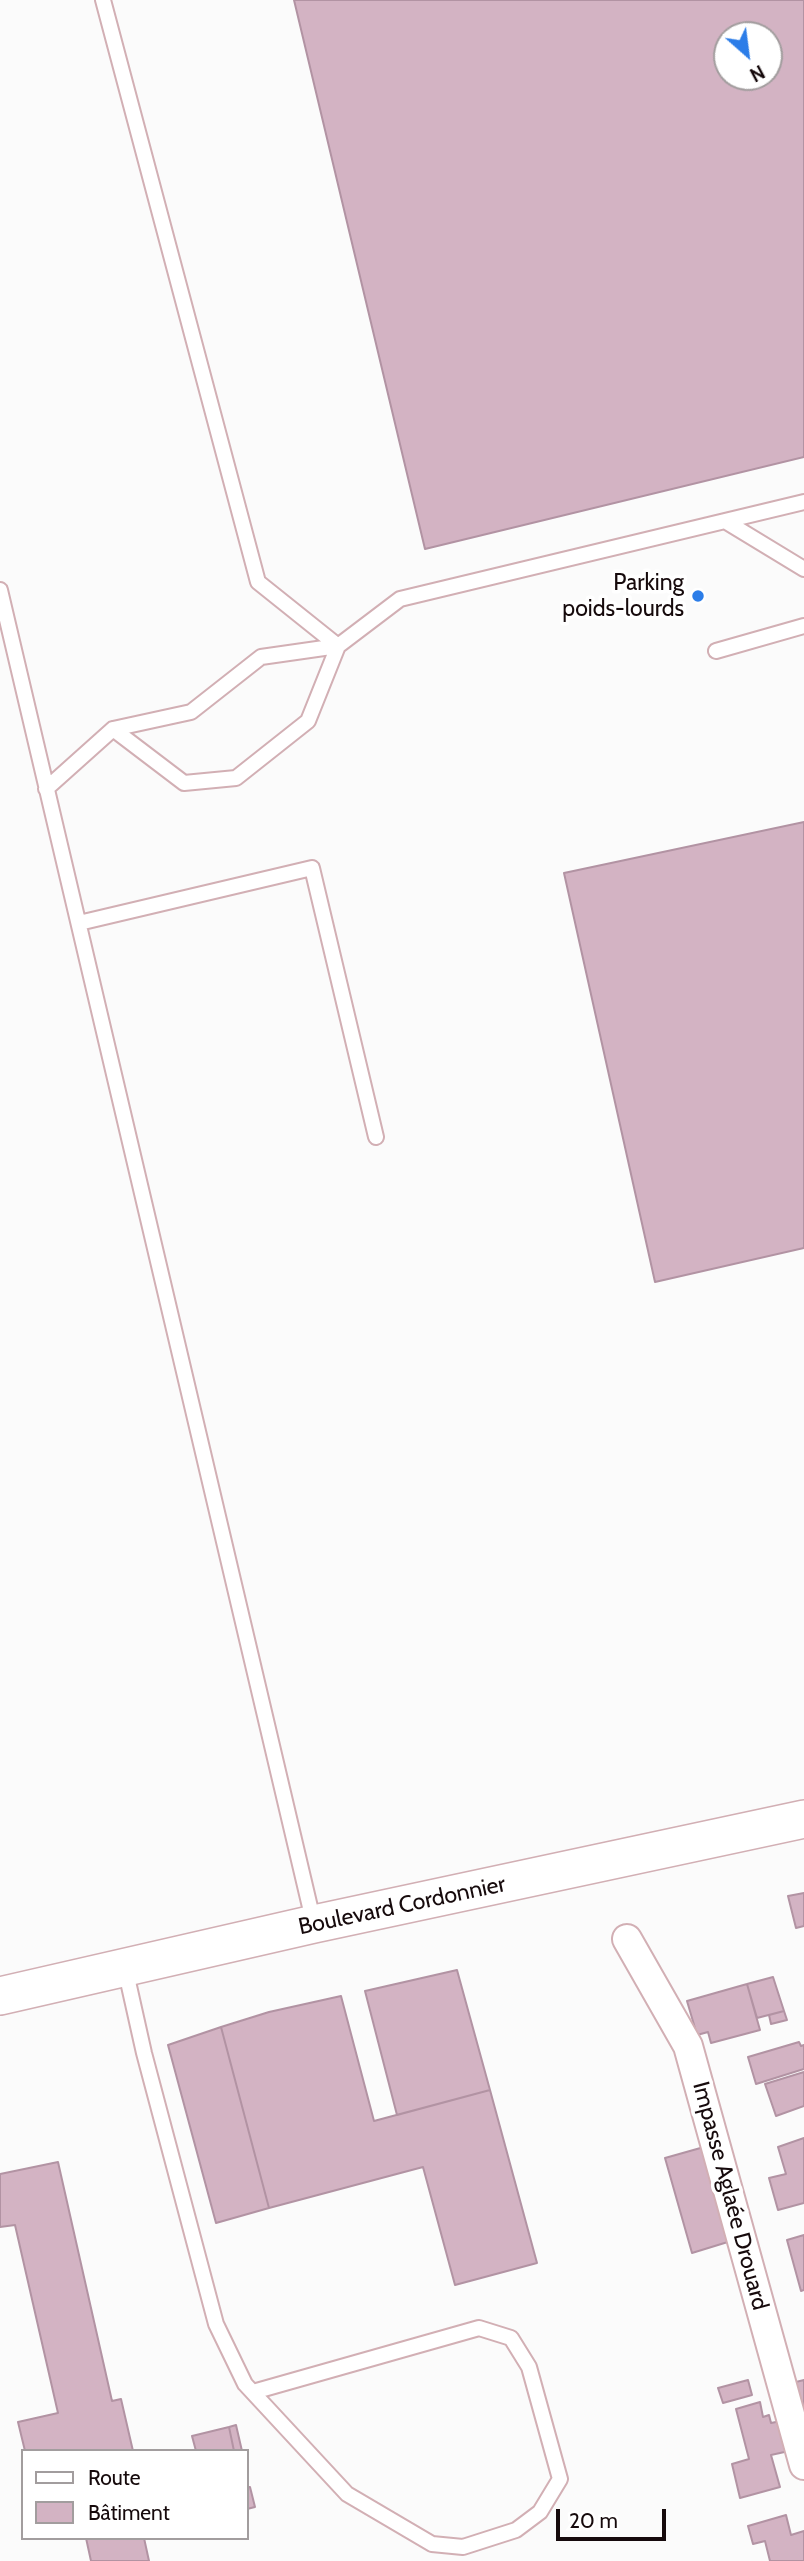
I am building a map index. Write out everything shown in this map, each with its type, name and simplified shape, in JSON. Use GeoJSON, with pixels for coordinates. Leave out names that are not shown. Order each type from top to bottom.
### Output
{"type":"FeatureCollection","features":[{"type":"Feature","properties":{"kind":"street","name":"Boulevard Cordonnier"},"geometry":{"type":"LineString","coordinates":[[0,1996],[314,1924],[804,1819]]}},
{"type":"Feature","properties":{"kind":"street","name":"Impasse Aglaée Drouard"},"geometry":{"type":"LineString","coordinates":[[627,1939],[688,2046],[804,2465]]}},
{"type":"Feature","properties":{"kind":"lane"},"geometry":{"type":"LineString","coordinates":[[103,0],[258,582],[338,646]]}},
{"type":"Feature","properties":{"kind":"lane"},"geometry":{"type":"LineString","coordinates":[[46,789],[113,729],[191,712],[261,657],[338,646],[400,599],[804,502]]}},
{"type":"Feature","properties":{"kind":"lane"},"geometry":{"type":"LineString","coordinates":[[725,521],[804,569]]}},
{"type":"Feature","properties":{"kind":"lane"},"geometry":{"type":"LineString","coordinates":[[0,590],[314,1924]]}},
{"type":"Feature","properties":{"kind":"lane"},"geometry":{"type":"LineString","coordinates":[[716,651],[804,626]]}},
{"type":"Feature","properties":{"kind":"lane"},"geometry":{"type":"LineString","coordinates":[[113,729],[184,783],[236,778],[308,721],[338,646]]}},
{"type":"Feature","properties":{"kind":"lane"},"geometry":{"type":"LineString","coordinates":[[79,923],[312,867],[376,1137]]}},
{"type":"Feature","properties":{"kind":"lane"},"geometry":{"type":"LineString","coordinates":[[125,1967],[144,2053],[216,2324],[245,2384],[347,2494],[432,2544],[463,2547],[516,2530],[540,2512],[560,2479],[529,2367],[511,2338],[479,2328],[253,2392]]}},
{"type":"Feature","properties":{"kind":"building"},"geometry":{"type":"Polygon","coordinates":[[[294,0],[804,0],[804,457],[425,549],[294,0]]]}},
{"type":"Feature","properties":{"kind":"building"},"geometry":{"type":"Polygon","coordinates":[[[804,822],[804,1248],[655,1282],[564,873],[804,822]]]}},
{"type":"Feature","properties":{"kind":"building"},"geometry":{"type":"Polygon","coordinates":[[[804,1893],[804,1926],[796,1928],[788,1896],[804,1893]]]}},
{"type":"Feature","properties":{"kind":"building"},"geometry":{"type":"Polygon","coordinates":[[[457,1970],[490,2090],[397,2115],[365,1991],[457,1970]]]}},
{"type":"Feature","properties":{"kind":"building"},"geometry":{"type":"Polygon","coordinates":[[[773,1977],[784,2011],[757,2018],[747,1984],[773,1977]]]}},
{"type":"Feature","properties":{"kind":"building"},"geometry":{"type":"Polygon","coordinates":[[[747,1984],[760,2030],[711,2043],[708,2032],[697,2035],[687,2001],[747,1984]]]}},
{"type":"Feature","properties":{"kind":"building"},"geometry":{"type":"Polygon","coordinates":[[[341,1996],[374,2121],[490,2090],[537,2263],[455,2285],[423,2167],[269,2208],[221,2027],[269,2012],[341,1996]]]}},
{"type":"Feature","properties":{"kind":"building"},"geometry":{"type":"Polygon","coordinates":[[[784,2011],[787,2020],[771,2024],[769,2015],[784,2011]]]}},
{"type":"Feature","properties":{"kind":"building"},"geometry":{"type":"Polygon","coordinates":[[[221,2027],[269,2208],[216,2223],[168,2045],[221,2027]]]}},
{"type":"Feature","properties":{"kind":"building"},"geometry":{"type":"Polygon","coordinates":[[[799,2042],[801,2046],[804,2045],[804,2069],[756,2084],[748,2057],[799,2042]]]}},
{"type":"Feature","properties":{"kind":"building"},"geometry":{"type":"Polygon","coordinates":[[[804,2072],[804,2106],[776,2116],[765,2084],[804,2072]]]}},
{"type":"Feature","properties":{"kind":"building"},"geometry":{"type":"Polygon","coordinates":[[[804,2138],[804,2203],[778,2210],[769,2178],[786,2174],[778,2147],[804,2138]]]}},
{"type":"Feature","properties":{"kind":"building"},"geometry":{"type":"Polygon","coordinates":[[[704,2147],[731,2241],[692,2253],[665,2158],[704,2147]]]}},
{"type":"Feature","properties":{"kind":"building"},"geometry":{"type":"Polygon","coordinates":[[[58,2162],[112,2401],[121,2399],[133,2449],[25,2449],[18,2422],[58,2413],[15,2225],[0,2227],[0,2174],[58,2162]]]}},
{"type":"Feature","properties":{"kind":"building"},"geometry":{"type":"Polygon","coordinates":[[[804,2235],[804,2290],[801,2291],[787,2240],[804,2235]]]}},
{"type":"Feature","properties":{"kind":"building"},"geometry":{"type":"Polygon","coordinates":[[[748,2380],[752,2395],[723,2403],[718,2388],[748,2380]]]}},
{"type":"Feature","properties":{"kind":"building"},"geometry":{"type":"Polygon","coordinates":[[[804,2380],[804,2429],[792,2383],[804,2380]]]}},
{"type":"Feature","properties":{"kind":"building"},"geometry":{"type":"Polygon","coordinates":[[[760,2402],[763,2417],[769,2415],[771,2423],[781,2421],[789,2451],[771,2455],[780,2487],[740,2498],[732,2464],[749,2459],[736,2409],[760,2402]]]}},
{"type":"Feature","properties":{"kind":"building"},"geometry":{"type":"Polygon","coordinates":[[[236,2425],[242,2449],[234,2449],[229,2427],[236,2425]]]}},
{"type":"Feature","properties":{"kind":"building"},"geometry":{"type":"Polygon","coordinates":[[[229,2427],[234,2449],[195,2449],[192,2436],[229,2427]]]}},
{"type":"Feature","properties":{"kind":"building"},"geometry":{"type":"Polygon","coordinates":[[[248,2487],[250,2487],[255,2507],[248,2509],[248,2487]]]}},
{"type":"Feature","properties":{"kind":"building"},"geometry":{"type":"Polygon","coordinates":[[[786,2515],[791,2535],[804,2531],[804,2561],[770,2561],[765,2541],[753,2544],[748,2526],[786,2515]]]}},
{"type":"Feature","properties":{"kind":"building"},"geometry":{"type":"Polygon","coordinates":[[[86,2540],[144,2540],[149,2561],[91,2561],[86,2540]]]}},
{"type":"Feature","properties":{"kind":"place","name":"Parking poids-lourds"},"geometry":{"type":"Point","coordinates":[698,596]}}]}
